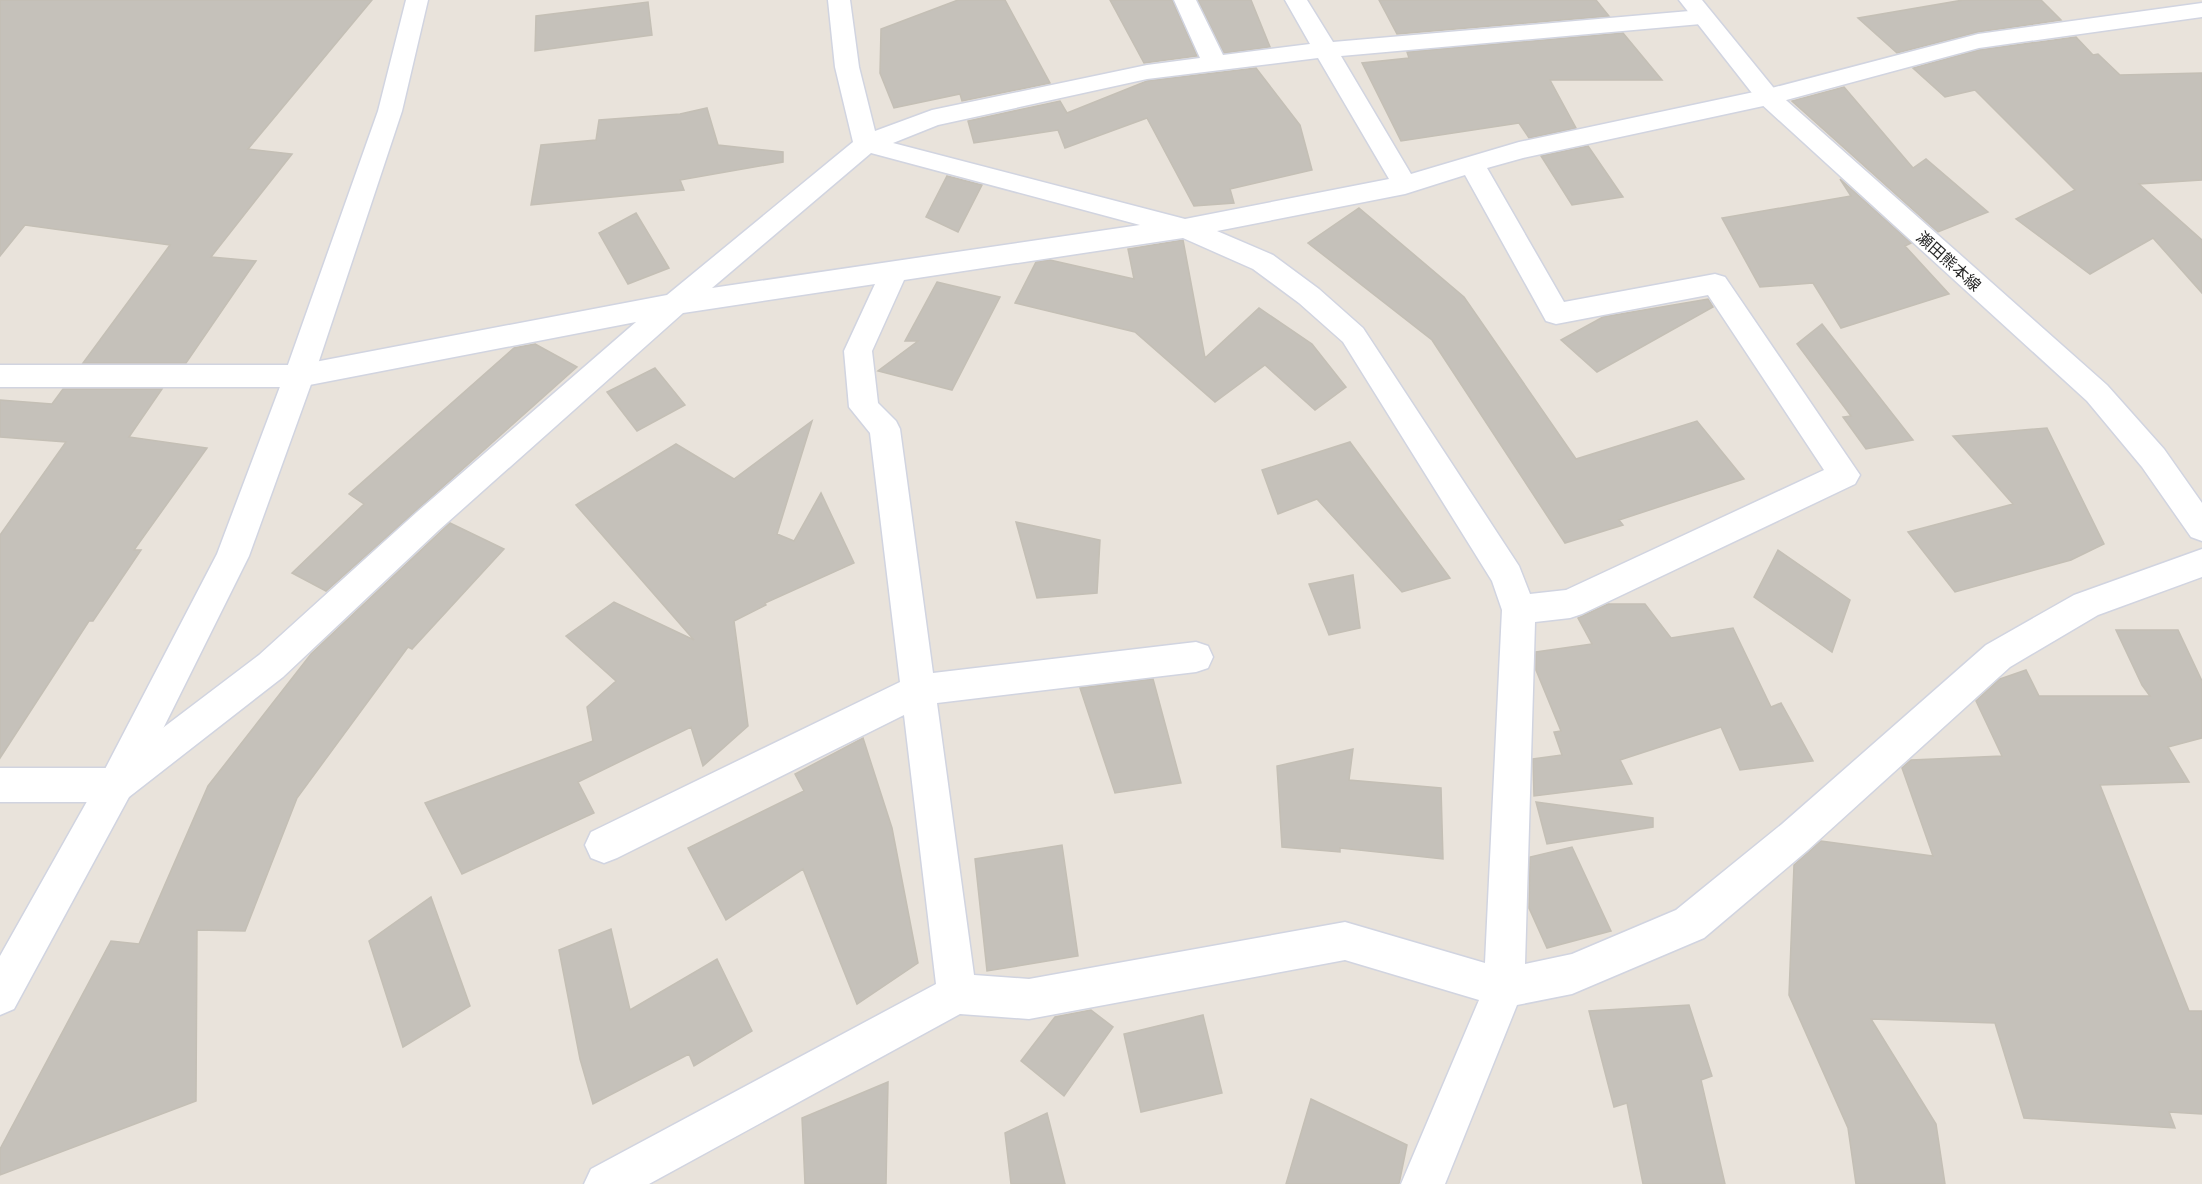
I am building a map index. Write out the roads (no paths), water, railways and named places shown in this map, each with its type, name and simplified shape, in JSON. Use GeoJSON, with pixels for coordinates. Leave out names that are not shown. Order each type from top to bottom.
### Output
{"type":"FeatureCollection","features":[{"type":"Feature","properties":{"kind":"street"},"geometry":{"type":"LineString","coordinates":[[0,995],[116,785],[233,556],[299,376],[390,111],[417,0]]}},
{"type":"Feature","properties":{"kind":"street"},"geometry":{"type":"LineString","coordinates":[[839,0],[847,67],[867,144]]}},
{"type":"Feature","properties":{"kind":"street"},"geometry":{"type":"LineString","coordinates":[[1185,0],[1215,64]]}},
{"type":"Feature","properties":{"kind":"street"},"geometry":{"type":"LineString","coordinates":[[1296,0],[1404,185]]}},
{"type":"Feature","properties":{"kind":"street"},"geometry":{"type":"LineString","coordinates":[[0,785],[116,785],[271,666],[428,521],[675,304],[867,144],[932,118],[1147,72],[1696,8]]}},
{"type":"Feature","properties":{"kind":"street","name":"瀬田熊本線"},"geometry":{"type":"LineString","coordinates":[[1696,8],[1768,96],[2097,393],[2153,458],[2202,528]]}},
{"type":"Feature","properties":{"kind":"street"},"geometry":{"type":"LineString","coordinates":[[0,376],[299,376],[675,304],[1185,228],[1404,185],[1520,150],[1768,96],[1978,41],[2202,10]]}},
{"type":"Feature","properties":{"kind":"street"},"geometry":{"type":"LineString","coordinates":[[867,144],[1185,228],[1263,262],[1309,296],[1353,335],[1507,576],[1519,610],[1504,988],[1423,1184]]}},
{"type":"Feature","properties":{"kind":"street"},"geometry":{"type":"LineString","coordinates":[[1472,165],[1556,314],[1715,284],[1844,475],[1570,604],[1519,610]]}},
{"type":"Feature","properties":{"kind":"street"},"geometry":{"type":"LineString","coordinates":[[894,272],[858,351],[864,407],[885,429],[957,994]]}},
{"type":"Feature","properties":{"kind":"street"},"geometry":{"type":"LineString","coordinates":[[606,1184],[957,994],[1029,999],[1345,941],[1504,988],[1572,974],[1690,924],[1795,837],[1998,656],[2086,605],[2202,563]]}},
{"type":"Feature","properties":{"kind":"street"},"geometry":{"type":"LineString","coordinates":[[604,845],[919,690],[1196,657]]}}]}
